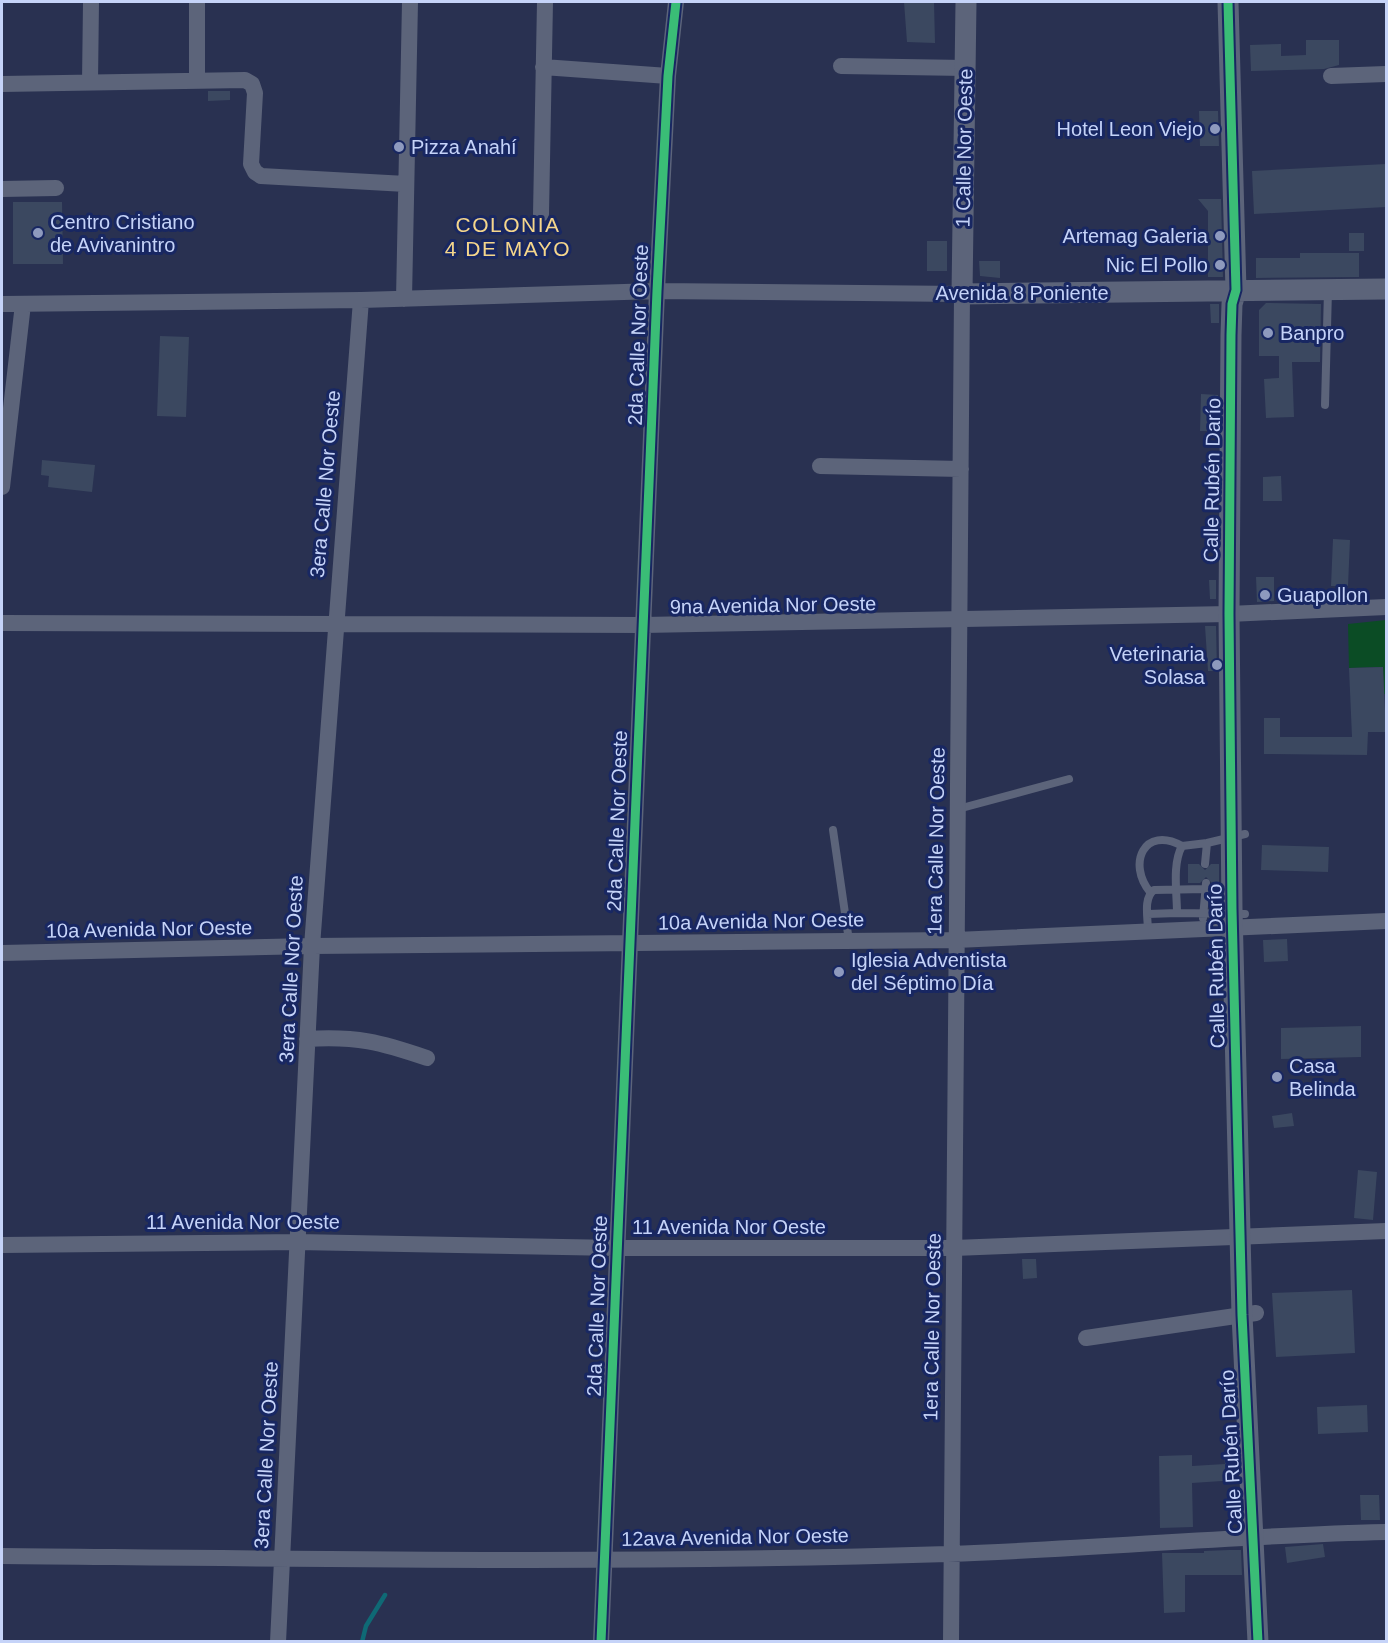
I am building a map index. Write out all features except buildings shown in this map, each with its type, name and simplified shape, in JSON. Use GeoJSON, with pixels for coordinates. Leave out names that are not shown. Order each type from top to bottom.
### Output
{"type":"FeatureCollection","features":[{"type":"Feature","properties":{"kind":"street"},"geometry":{"type":"LineString","coordinates":[[90,82],[91,2]]}},
{"type":"Feature","properties":{"kind":"street"},"geometry":{"type":"LineString","coordinates":[[197,2],[197,80]]}},
{"type":"Feature","properties":{"kind":"street"},"geometry":{"type":"LineString","coordinates":[[404,299],[410,2]]}},
{"type":"Feature","properties":{"kind":"street"},"geometry":{"type":"LineString","coordinates":[[541,214],[545,2]]}},
{"type":"Feature","properties":{"kind":"street","name":"2da Calle Nor Oeste"},"geometry":{"type":"LineString","coordinates":[[601,1641],[657,291],[668,76],[676,2]]}},
{"type":"Feature","properties":{"kind":"street","name":"1 Calle Nor Oeste"},"geometry":{"type":"LineString","coordinates":[[962,294],[966,2]]}},
{"type":"Feature","properties":{"kind":"street","name":"Calle Rubén Darío"},"geometry":{"type":"LineString","coordinates":[[1228,2],[1236,290],[1232,315],[1237,404],[1238,835],[1246,1238],[1264,1632]]}},
{"type":"Feature","properties":{"kind":"street"},"geometry":{"type":"LineString","coordinates":[[841,66],[965,68]]}},
{"type":"Feature","properties":{"kind":"street"},"geometry":{"type":"LineString","coordinates":[[543,67],[668,76]]}},
{"type":"Feature","properties":{"kind":"street"},"geometry":{"type":"LineString","coordinates":[[1331,76],[1386,74]]}},
{"type":"Feature","properties":{"kind":"street"},"geometry":{"type":"LineString","coordinates":[[2,84],[234,78],[252,84],[255,93],[251,164],[255,172],[261,176],[406,184]]}},
{"type":"Feature","properties":{"kind":"street"},"geometry":{"type":"LineString","coordinates":[[2,189],[56,188]]}},
{"type":"Feature","properties":{"kind":"street","name":"Avenida 8 Poniente"},"geometry":{"type":"LineString","coordinates":[[2,304],[361,300],[657,291],[962,294],[1386,289]]}},
{"type":"Feature","properties":{"kind":"street","name":"1era Calle Nor Oeste"},"geometry":{"type":"LineString","coordinates":[[951,1641],[962,294]]}},
{"type":"Feature","properties":{"kind":"street","name":"3era Calle Nor Oeste"},"geometry":{"type":"LineString","coordinates":[[278,1641],[312,946],[361,300]]}},
{"type":"Feature","properties":{"kind":"street"},"geometry":{"type":"LineString","coordinates":[[2,486],[23,304]]}},
{"type":"Feature","properties":{"kind":"street"},"geometry":{"type":"LineString","coordinates":[[820,466],[961,469]]}},
{"type":"Feature","properties":{"kind":"street","name":"9na Avenida Nor Oeste"},"geometry":{"type":"LineString","coordinates":[[2,623],[335,622],[643,625],[960,620],[1386,607]]}},
{"type":"Feature","properties":{"kind":"street","name":"10a Avenida Nor Oeste"},"geometry":{"type":"LineString","coordinates":[[2,953],[312,946],[956,940],[1148,922],[1386,921]]}},
{"type":"Feature","properties":{"kind":"street"},"geometry":{"type":"LineString","coordinates":[[307,1039],[346,1037],[382,1043],[427,1058]]}},
{"type":"Feature","properties":{"kind":"street","name":"11 Avenida Nor Oeste"},"geometry":{"type":"LineString","coordinates":[[2,1245],[297,1242],[617,1248],[954,1248],[1386,1231]]}},
{"type":"Feature","properties":{"kind":"street"},"geometry":{"type":"LineString","coordinates":[[1086,1338],[1249,1314]]}},
{"type":"Feature","properties":{"kind":"street","name":"12ava Avenida Nor Oeste"},"geometry":{"type":"LineString","coordinates":[[2,1556],[604,1560],[951,1554],[1260,1535],[1386,1532]]}},
{"type":"Feature","properties":{"kind":"lane"},"geometry":{"type":"LineString","coordinates":[[1325,405],[1328,290]]}},
{"type":"Feature","properties":{"kind":"lane"},"geometry":{"type":"LineString","coordinates":[[958,808],[1069,778]]}},
{"type":"Feature","properties":{"kind":"lane"},"geometry":{"type":"LineString","coordinates":[[833,830],[849,941]]}},
{"type":"Feature","properties":{"kind":"lane"},"geometry":{"type":"LineString","coordinates":[[1150,892],[1205,886],[1202,921],[1177,913],[1148,922],[1150,892],[1140,880],[1139,858],[1149,843],[1160,838],[1182,846],[1207,843],[1238,835]]}},
{"type":"Feature","properties":{"kind":"lane"},"geometry":{"type":"LineString","coordinates":[[1205,864],[1207,843]]}},
{"type":"Feature","properties":{"kind":"lane"},"geometry":{"type":"LineString","coordinates":[[1177,913],[1178,853],[1182,846]]}},
{"type":"Feature","properties":{"kind":"green space"},"geometry":{"type":"Polygon","coordinates":[[[1386,620],[1386,694],[1384,694],[1383,667],[1349,668],[1348,624],[1386,620]]]}},
{"type":"Feature","properties":{"kind":"waterway"},"geometry":{"type":"LineString","coordinates":[[362,1642],[366,1626],[385,1595]]}},
{"type":"Feature","properties":{"kind":"cycle path"},"geometry":{"type":"LineString","coordinates":[[601,1642],[657,291],[668,76],[676,2]]}},
{"type":"Feature","properties":{"kind":"cycle path"},"geometry":{"type":"LineString","coordinates":[[1228,2],[1236,290],[1232,304],[1231,335],[1229,614],[1232,909],[1242,1315],[1258,1642]]}},
{"type":"Feature","properties":{"kind":"place","name":"Hotel Leon Viejo"},"geometry":{"type":"Point","coordinates":[1215,129]}},
{"type":"Feature","properties":{"kind":"place","name":"Pizza Anahí"},"geometry":{"type":"Point","coordinates":[399,147]}},
{"type":"Feature","properties":{"kind":"place","name":"Centro Cristiano de Avivanintro"},"geometry":{"type":"Point","coordinates":[38,233]}},
{"type":"Feature","properties":{"kind":"place","name":"Artemag Galeria"},"geometry":{"type":"Point","coordinates":[1220,236]}},
{"type":"Feature","properties":{"kind":"place","name":"Nic El Pollo"},"geometry":{"type":"Point","coordinates":[1220,265]}},
{"type":"Feature","properties":{"kind":"place","name":"Banpro"},"geometry":{"type":"Point","coordinates":[1268,333]}},
{"type":"Feature","properties":{"kind":"place","name":"Guapollon"},"geometry":{"type":"Point","coordinates":[1265,595]}},
{"type":"Feature","properties":{"kind":"place","name":"Veterinaria Solasa"},"geometry":{"type":"Point","coordinates":[1217,665]}},
{"type":"Feature","properties":{"kind":"place","name":"Iglesia Adventista del Séptimo Día"},"geometry":{"type":"Point","coordinates":[839,972]}},
{"type":"Feature","properties":{"kind":"place","name":"Casa Belinda"},"geometry":{"type":"Point","coordinates":[1277,1077]}},
{"type":"Feature","properties":{"kind":"district","name":"COLONIA 4 DE MAYO"},"geometry":{"type":"Point","coordinates":[508,236]}}]}
